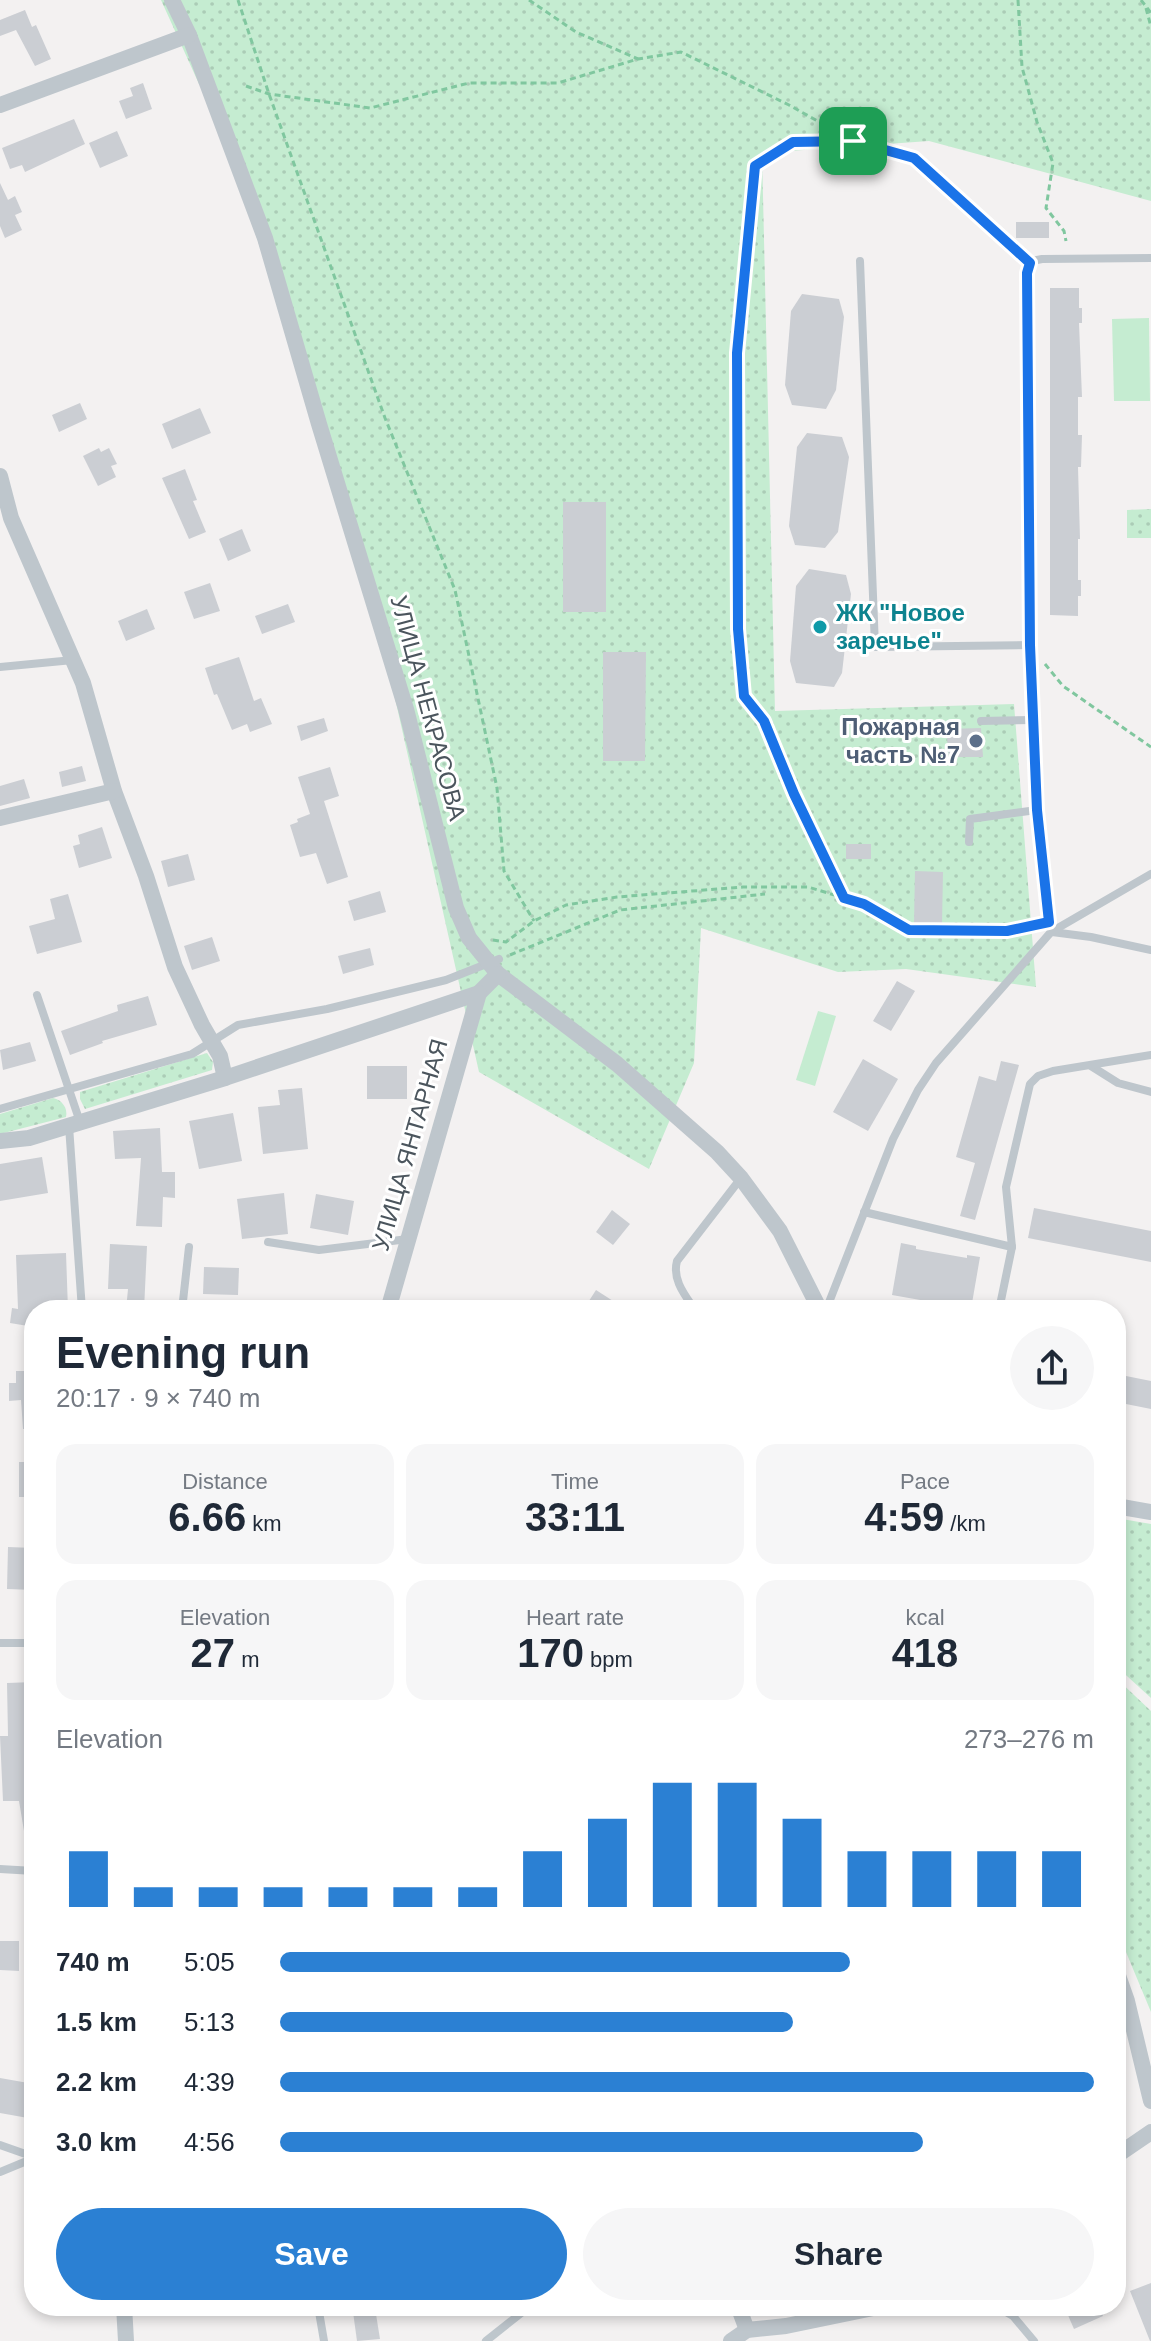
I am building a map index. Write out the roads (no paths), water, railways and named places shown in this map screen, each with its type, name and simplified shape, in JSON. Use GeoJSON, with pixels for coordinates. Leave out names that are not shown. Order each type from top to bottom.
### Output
{"type":"FeatureCollection","features":[{"type":"Feature","properties":{"kind":"street","name":"УЛИЦА НЕКРАСОВА"},"geometry":{"type":"LineString","coordinates":[[172,0],[189,35],[265,238],[406,709],[456,908],[469,938],[495,966],[617,1064],[717,1152],[741,1178],[780,1231],[815,1300]]}},
{"type":"Feature","properties":{"kind":"street"},"geometry":{"type":"LineString","coordinates":[[0,105],[189,35]]}},
{"type":"Feature","properties":{"kind":"street"},"geometry":{"type":"LineString","coordinates":[[0,476],[11,518],[83,683],[114,791],[175,967],[220,1056],[225,1078]]}},
{"type":"Feature","properties":{"kind":"street"},"geometry":{"type":"LineString","coordinates":[[0,818],[114,791]]}},
{"type":"Feature","properties":{"kind":"street"},"geometry":{"type":"LineString","coordinates":[[0,1141],[29,1138],[225,1078],[479,993],[495,966]]}},
{"type":"Feature","properties":{"kind":"street","name":"УЛИЦА ЯНТАРНАЯ"},"geometry":{"type":"LineString","coordinates":[[391,1300],[479,993]]}},
{"type":"Feature","properties":{"kind":"street"},"geometry":{"type":"LineString","coordinates":[[1126,1508],[1151,1512]]}},
{"type":"Feature","properties":{"kind":"street"},"geometry":{"type":"LineString","coordinates":[[1126,1999],[1151,2101]]}},
{"type":"Feature","properties":{"kind":"street"},"geometry":{"type":"LineString","coordinates":[[1126,2149],[1151,2132]]}},
{"type":"Feature","properties":{"kind":"street"},"geometry":{"type":"LineString","coordinates":[[125,2316],[126,2341]]}},
{"type":"Feature","properties":{"kind":"street"},"geometry":{"type":"LineString","coordinates":[[741,2316],[746,2336]]}},
{"type":"Feature","properties":{"kind":"street"},"geometry":{"type":"LineString","coordinates":[[731,2341],[834,2316]]}},
{"type":"Feature","properties":{"kind":"lane"},"geometry":{"type":"LineString","coordinates":[[1051,932],[1037,810],[1030,645],[1027,273],[1030,263],[1042,259],[1151,258]]}},
{"type":"Feature","properties":{"kind":"lane"},"geometry":{"type":"LineString","coordinates":[[860,261],[875,647],[1030,645]]}},
{"type":"Feature","properties":{"kind":"lane"},"geometry":{"type":"LineString","coordinates":[[862,317],[872,316]]}},
{"type":"Feature","properties":{"kind":"lane"},"geometry":{"type":"LineString","coordinates":[[867,463],[878,463]]}},
{"type":"Feature","properties":{"kind":"lane"},"geometry":{"type":"LineString","coordinates":[[0,667],[73,660]]}},
{"type":"Feature","properties":{"kind":"lane"},"geometry":{"type":"LineString","coordinates":[[981,721],[1033,720]]}},
{"type":"Feature","properties":{"kind":"lane"},"geometry":{"type":"LineString","coordinates":[[969,842],[970,819],[1037,810]]}},
{"type":"Feature","properties":{"kind":"lane"},"geometry":{"type":"LineString","coordinates":[[830,1300],[893,1139],[936,1063],[1051,932],[1151,874]]}},
{"type":"Feature","properties":{"kind":"lane"},"geometry":{"type":"LineString","coordinates":[[1051,932],[1151,950]]}},
{"type":"Feature","properties":{"kind":"lane"},"geometry":{"type":"LineString","coordinates":[[0,1109],[189,1055],[238,1025],[327,1009],[495,966]]}},
{"type":"Feature","properties":{"kind":"lane"},"geometry":{"type":"LineString","coordinates":[[37,995],[68,1089],[74,1124],[82,1300]]}},
{"type":"Feature","properties":{"kind":"lane"},"geometry":{"type":"LineString","coordinates":[[1001,1300],[1012,1247],[1006,1187],[1028,1087],[1045,1074],[1151,1055]]}},
{"type":"Feature","properties":{"kind":"lane"},"geometry":{"type":"LineString","coordinates":[[1091,1065],[1118,1083],[1151,1092]]}},
{"type":"Feature","properties":{"kind":"lane"},"geometry":{"type":"LineString","coordinates":[[689,1300],[679,1284],[677,1261],[741,1178]]}},
{"type":"Feature","properties":{"kind":"lane"},"geometry":{"type":"LineString","coordinates":[[864,1212],[1012,1247]]}},
{"type":"Feature","properties":{"kind":"lane"},"geometry":{"type":"LineString","coordinates":[[268,1242],[319,1250],[408,1239]]}},
{"type":"Feature","properties":{"kind":"lane"},"geometry":{"type":"LineString","coordinates":[[183,1300],[189,1247]]}},
{"type":"Feature","properties":{"kind":"lane"},"geometry":{"type":"LineString","coordinates":[[0,1643],[24,1643]]}},
{"type":"Feature","properties":{"kind":"lane"},"geometry":{"type":"LineString","coordinates":[[0,1869],[24,1870]]}},
{"type":"Feature","properties":{"kind":"lane"},"geometry":{"type":"LineString","coordinates":[[0,2145],[24,2153]]}},
{"type":"Feature","properties":{"kind":"lane"},"geometry":{"type":"LineString","coordinates":[[0,2172],[24,2161]]}},
{"type":"Feature","properties":{"kind":"lane"},"geometry":{"type":"LineString","coordinates":[[320,2316],[324,2341]]}},
{"type":"Feature","properties":{"kind":"lane"},"geometry":{"type":"LineString","coordinates":[[486,2341],[517,2316]]}},
{"type":"Feature","properties":{"kind":"lane"},"geometry":{"type":"LineString","coordinates":[[1013,2316],[1034,2341]]}},
{"type":"Feature","properties":{"kind":"place","name":"ЖК \"Новое заречье\""},"geometry":{"type":"Point","coordinates":[820,627]}},
{"type":"Feature","properties":{"kind":"place","name":"Пожарная часть №7"},"geometry":{"type":"Point","coordinates":[976,741]}}]}
